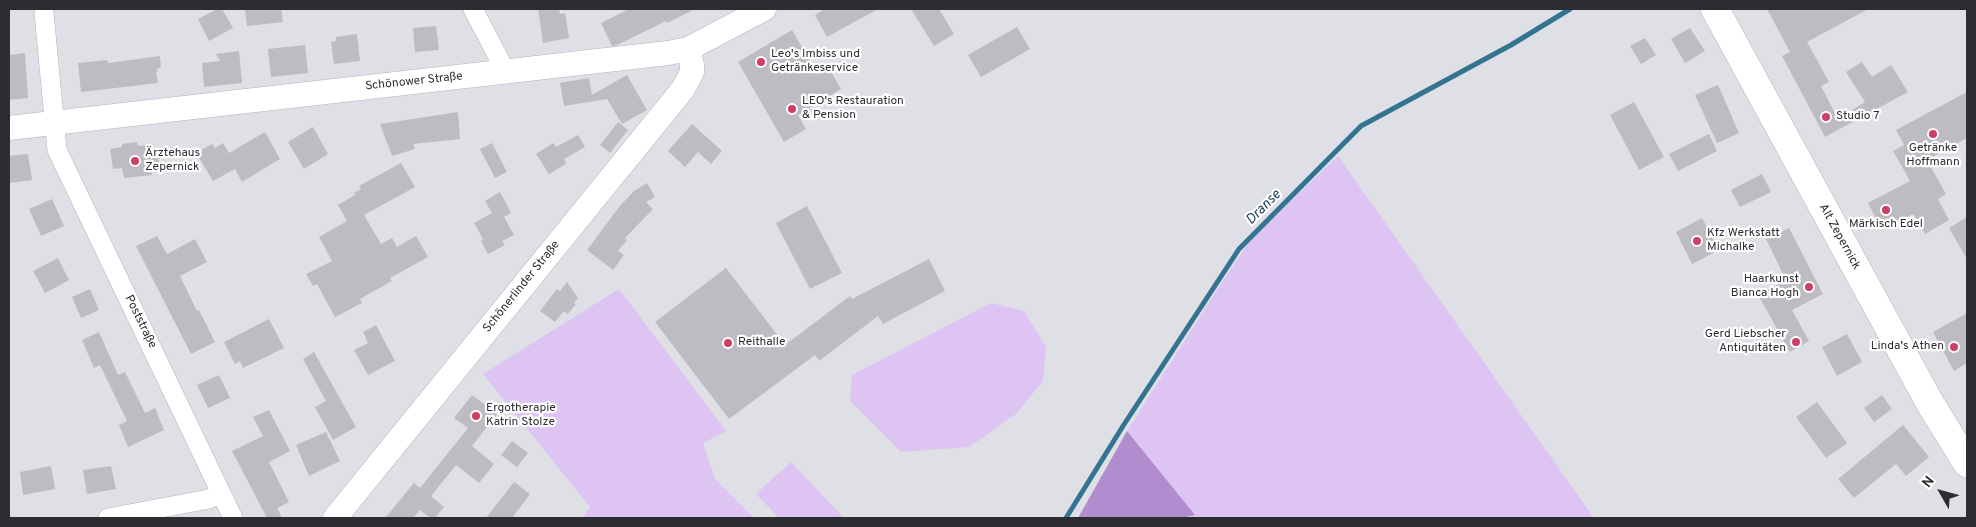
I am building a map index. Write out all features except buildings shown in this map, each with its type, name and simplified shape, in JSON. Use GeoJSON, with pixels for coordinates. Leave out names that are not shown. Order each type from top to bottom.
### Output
{"type":"FeatureCollection","features":[{"type":"Feature","properties":{"kind":"main road","name":"Alt Zepernick"},"geometry":{"type":"LineString","coordinates":[[1715,9],[1927,398],[1949,437],[1967,463]]}},
{"type":"Feature","properties":{"kind":"street"},"geometry":{"type":"LineString","coordinates":[[473,9],[506,72]]}},
{"type":"Feature","properties":{"kind":"street","name":"Schönower Straße"},"geometry":{"type":"LineString","coordinates":[[9,128],[660,54],[688,49],[764,9]]}},
{"type":"Feature","properties":{"kind":"street"},"geometry":{"type":"LineString","coordinates":[[44,13],[55,123]]}},
{"type":"Feature","properties":{"kind":"street","name":"Schönerlinder Straße"},"geometry":{"type":"LineString","coordinates":[[335,518],[683,89],[692,72],[688,49]]}},
{"type":"Feature","properties":{"kind":"street","name":"Poststraße"},"geometry":{"type":"LineString","coordinates":[[55,123],[57,150],[233,518]]}},
{"type":"Feature","properties":{"kind":"street"},"geometry":{"type":"LineString","coordinates":[[108,518],[209,499],[221,493]]}},
{"type":"Feature","properties":{"kind":"shaded area"},"geometry":{"type":"Polygon","coordinates":[[[1338,156],[1594,518],[1185,518],[1195,515],[1127,431],[1252,238],[1338,156]]]}},
{"type":"Feature","properties":{"kind":"shaded area"},"geometry":{"type":"Polygon","coordinates":[[[619,289],[726,431],[703,443],[715,479],[754,518],[582,518],[590,507],[483,374],[619,289]]]}},
{"type":"Feature","properties":{"kind":"shaded area"},"geometry":{"type":"Polygon","coordinates":[[[991,303],[1024,311],[1046,347],[1043,381],[1016,414],[969,447],[901,452],[850,401],[852,375],[991,303]]]}},
{"type":"Feature","properties":{"kind":"shaded area"},"geometry":{"type":"Polygon","coordinates":[[[1127,431],[1195,515],[1182,518],[1078,518],[1127,431]]]}},
{"type":"Feature","properties":{"kind":"shaded area"},"geometry":{"type":"Polygon","coordinates":[[[791,462],[844,518],[779,518],[756,494],[791,462]]]}},
{"type":"Feature","properties":{"kind":"waterway","name":"Dranse"},"geometry":{"type":"LineString","coordinates":[[1066,518],[1123,426],[1239,249],[1361,126],[1511,45],[1570,9]]}},
{"type":"Feature","properties":{"kind":"place","name":"Leo's Imbiss und Getränkeservice"},"geometry":{"type":"Point","coordinates":[761,62]}},
{"type":"Feature","properties":{"kind":"place","name":"LEO's Restauration & Pension"},"geometry":{"type":"Point","coordinates":[792,109]}},
{"type":"Feature","properties":{"kind":"place","name":"Studio 7"},"geometry":{"type":"Point","coordinates":[1826,117]}},
{"type":"Feature","properties":{"kind":"place","name":"Getränke Hoffmann"},"geometry":{"type":"Point","coordinates":[1933,134]}},
{"type":"Feature","properties":{"kind":"place","name":"Ärztehaus Zepernick"},"geometry":{"type":"Point","coordinates":[135,161]}},
{"type":"Feature","properties":{"kind":"place","name":"Märkisch Edel"},"geometry":{"type":"Point","coordinates":[1886,210]}},
{"type":"Feature","properties":{"kind":"place","name":"Kfz Werkstatt Michalke"},"geometry":{"type":"Point","coordinates":[1697,241]}},
{"type":"Feature","properties":{"kind":"place","name":"Haarkunst Bianca Hogh"},"geometry":{"type":"Point","coordinates":[1809,287]}},
{"type":"Feature","properties":{"kind":"place","name":"Gerd Liebscher Antiquitäten"},"geometry":{"type":"Point","coordinates":[1796,342]}},
{"type":"Feature","properties":{"kind":"place","name":"Reithalle"},"geometry":{"type":"Point","coordinates":[728,343]}},
{"type":"Feature","properties":{"kind":"place","name":"Linda's Athen"},"geometry":{"type":"Point","coordinates":[1954,347]}},
{"type":"Feature","properties":{"kind":"place","name":"Ergotherapie Katrin Stolze"},"geometry":{"type":"Point","coordinates":[476,416]}}]}
